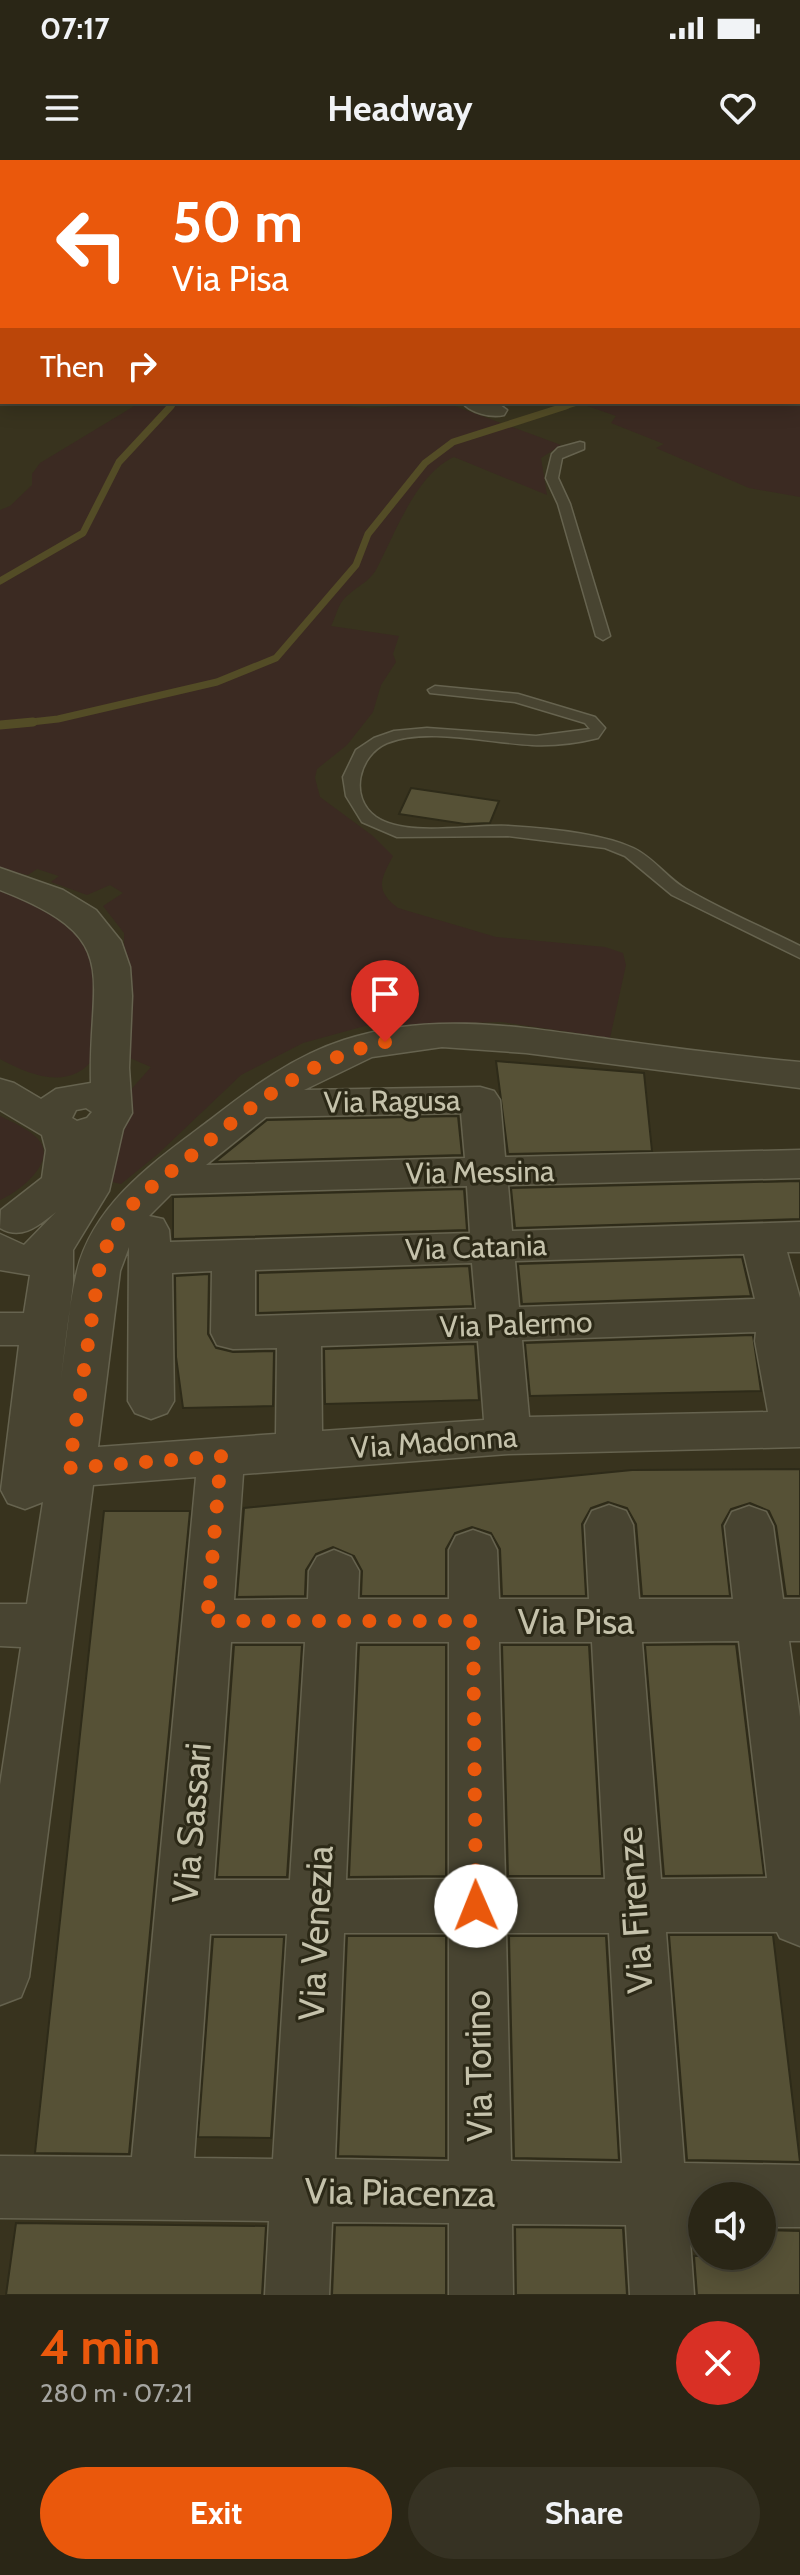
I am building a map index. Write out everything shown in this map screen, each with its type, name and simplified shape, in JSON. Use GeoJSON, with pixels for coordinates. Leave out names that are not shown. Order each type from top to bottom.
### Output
{"type":"FeatureCollection","features":[{"type":"Feature","properties":{"kind":"street"},"geometry":{"type":"LineString","coordinates":[[0,878],[64,902],[101,934],[109,951],[114,986],[112,1055],[79,1114],[97,1167],[85,1199],[15,1241],[31,1291],[21,1329],[40,1484]]}},
{"type":"Feature","properties":{"kind":"street"},"geometry":{"type":"LineString","coordinates":[[0,1977],[24,1625],[40,1484],[106,1243],[125,1213],[160,1180],[255,1104],[309,1068],[360,1047],[410,1037],[479,1035],[800,1075]]}},
{"type":"Feature","properties":{"kind":"street"},"geometry":{"type":"LineString","coordinates":[[6,1094],[79,1114]]}},
{"type":"Feature","properties":{"kind":"street","name":"Via Ragusa"},"geometry":{"type":"LineString","coordinates":[[255,1104],[480,1100],[486,1172]]}},
{"type":"Feature","properties":{"kind":"street","name":"Via Messina"},"geometry":{"type":"LineString","coordinates":[[160,1180],[800,1164]]}},
{"type":"Feature","properties":{"kind":"street"},"geometry":{"type":"LineString","coordinates":[[486,1172],[508,1436]]}},
{"type":"Feature","properties":{"kind":"street"},"geometry":{"type":"LineString","coordinates":[[125,1213],[145,1225],[150,1236],[151,1401]]}},
{"type":"Feature","properties":{"kind":"street"},"geometry":{"type":"LineString","coordinates":[[781,1237],[790,1314],[777,1341],[798,1429]]}},
{"type":"Feature","properties":{"kind":"street","name":"Via Catania"},"geometry":{"type":"LineString","coordinates":[[151,1258],[781,1237]]}},
{"type":"Feature","properties":{"kind":"street","name":"Via Palermo"},"geometry":{"type":"LineString","coordinates":[[234,1255],[233,1333],[790,1314]]}},
{"type":"Feature","properties":{"kind":"street"},"geometry":{"type":"LineString","coordinates":[[299,1331],[299,1451]]}},
{"type":"Feature","properties":{"kind":"street","name":"Via Madonna"},"geometry":{"type":"LineString","coordinates":[[40,1484],[221,1456],[508,1436],[798,1429]]}},
{"type":"Feature","properties":{"kind":"street","name":"Via Sassari"},"geometry":{"type":"LineString","coordinates":[[160,2189],[221,1456]]}},
{"type":"Feature","properties":{"kind":"street","name":"Via Firenze"},"geometry":{"type":"LineString","coordinates":[[609,1525],[613,1621],[662,2295]]}},
{"type":"Feature","properties":{"kind":"street"},"geometry":{"type":"LineString","coordinates":[[184,1907],[634,1905],[799,1910],[782,1620],[749,1526]]}},
{"type":"Feature","properties":{"kind":"street","name":"Via Torino"},"geometry":{"type":"LineString","coordinates":[[473,1550],[481,2295]]}},
{"type":"Feature","properties":{"kind":"street","name":"Via Pisa"},"geometry":{"type":"LineString","coordinates":[[207,1621],[332,1596],[473,1621],[782,1620]]}},
{"type":"Feature","properties":{"kind":"street","name":"Via Venezia"},"geometry":{"type":"LineString","coordinates":[[297,2295],[332,1596]]}},
{"type":"Feature","properties":{"kind":"street","name":"Via Piacenza"},"geometry":{"type":"LineString","coordinates":[[0,2187],[800,2196]]}},
{"type":"Feature","properties":{"kind":"lane"},"geometry":{"type":"LineString","coordinates":[[580,446],[562,451],[556,457],[552,478],[564,504],[603,636]]}},
{"type":"Feature","properties":{"kind":"lane"},"geometry":{"type":"LineString","coordinates":[[435,690],[518,698],[590,720],[598,728],[593,735],[536,741],[427,732],[399,734],[379,741],[361,753],[351,777],[354,796],[368,819],[397,832],[508,831],[608,844],[631,853],[678,891],[800,953]]}},
{"type":"Feature","properties":{"kind":"shaded area"},"geometry":{"type":"Polygon","coordinates":[[[138,404],[312,404],[367,408],[449,404],[561,445],[541,458],[547,495],[454,457],[428,477],[399,522],[374,574],[345,598],[331,626],[399,636],[393,654],[396,662],[381,685],[373,712],[347,745],[317,769],[315,778],[320,797],[373,836],[393,856],[382,884],[385,896],[398,908],[496,937],[605,947],[623,953],[626,965],[610,1038],[501,1022],[365,1026],[303,1043],[241,1075],[158,1154],[121,1184],[108,1181],[120,1102],[151,1067],[125,1056],[124,933],[103,906],[123,893],[110,885],[87,895],[51,882],[59,876],[37,869],[28,875],[0,869],[0,510],[10,506],[32,485],[32,474],[40,463],[138,404]]]}},
{"type":"Feature","properties":{"kind":"shaded area"},"geometry":{"type":"Polygon","coordinates":[[[582,404],[800,404],[800,497],[749,488],[656,448],[664,444],[611,423],[616,416],[582,404]]]}},
{"type":"Feature","properties":{"kind":"shaded area"},"geometry":{"type":"Polygon","coordinates":[[[0,887],[35,897],[97,948],[96,1055],[75,1074],[63,1077],[38,1075],[0,1059],[0,887]]]}},
{"type":"Feature","properties":{"kind":"shaded area"},"geometry":{"type":"Polygon","coordinates":[[[0,1116],[34,1135],[43,1148],[43,1157],[34,1175],[0,1200],[0,1116]]]}},
{"type":"Feature","properties":{"kind":"building"},"geometry":{"type":"Polygon","coordinates":[[[411,788],[499,801],[490,823],[465,824],[399,814],[411,788]]]}},
{"type":"Feature","properties":{"kind":"building"},"geometry":{"type":"Polygon","coordinates":[[[496,1061],[644,1073],[652,1151],[508,1154],[496,1061]]]}},
{"type":"Feature","properties":{"kind":"building"},"geometry":{"type":"Polygon","coordinates":[[[458,1116],[462,1155],[215,1162],[267,1120],[458,1116]]]}},
{"type":"Feature","properties":{"kind":"building"},"geometry":{"type":"Polygon","coordinates":[[[800,1181],[800,1219],[515,1228],[511,1188],[800,1181]]]}},
{"type":"Feature","properties":{"kind":"building"},"geometry":{"type":"Polygon","coordinates":[[[464,1189],[467,1230],[173,1239],[173,1197],[464,1189]]]}},
{"type":"Feature","properties":{"kind":"building"},"geometry":{"type":"Polygon","coordinates":[[[742,1257],[751,1296],[522,1304],[518,1264],[742,1257]]]}},
{"type":"Feature","properties":{"kind":"building"},"geometry":{"type":"Polygon","coordinates":[[[469,1266],[473,1306],[258,1313],[258,1273],[469,1266]]]}},
{"type":"Feature","properties":{"kind":"building"},"geometry":{"type":"Polygon","coordinates":[[[209,1274],[208,1334],[216,1348],[233,1352],[274,1351],[273,1406],[183,1408],[176,1357],[175,1276],[209,1274]]]}},
{"type":"Feature","properties":{"kind":"building"},"geometry":{"type":"Polygon","coordinates":[[[753,1335],[761,1391],[530,1396],[525,1343],[753,1335]]]}},
{"type":"Feature","properties":{"kind":"building"},"geometry":{"type":"Polygon","coordinates":[[[475,1344],[479,1400],[325,1404],[324,1349],[475,1344]]]}},
{"type":"Feature","properties":{"kind":"building"},"geometry":{"type":"Polygon","coordinates":[[[800,1469],[800,1596],[786,1596],[776,1526],[769,1511],[750,1503],[731,1509],[722,1525],[730,1596],[642,1596],[636,1524],[627,1508],[608,1502],[591,1508],[582,1524],[586,1596],[502,1596],[500,1549],[491,1533],[472,1527],[455,1533],[446,1549],[446,1596],[361,1596],[362,1571],[354,1556],[333,1547],[316,1554],[306,1570],[305,1596],[237,1597],[244,1508],[632,1470],[800,1469]]]}},
{"type":"Feature","properties":{"kind":"building"},"geometry":{"type":"Polygon","coordinates":[[[104,1511],[190,1511],[129,2154],[35,2153],[104,1511]]]}},
{"type":"Feature","properties":{"kind":"building"},"geometry":{"type":"Polygon","coordinates":[[[736,1644],[764,1875],[664,1876],[645,1645],[736,1644]]]}},
{"type":"Feature","properties":{"kind":"building"},"geometry":{"type":"Polygon","coordinates":[[[234,1645],[302,1645],[287,1877],[217,1877],[234,1645]]]}},
{"type":"Feature","properties":{"kind":"building"},"geometry":{"type":"Polygon","coordinates":[[[359,1645],[446,1645],[446,1876],[349,1877],[359,1645]]]}},
{"type":"Feature","properties":{"kind":"building"},"geometry":{"type":"Polygon","coordinates":[[[502,1645],[589,1645],[602,1876],[508,1876],[502,1645]]]}},
{"type":"Feature","properties":{"kind":"building"},"geometry":{"type":"Polygon","coordinates":[[[669,1935],[773,1935],[800,2162],[687,2160],[669,1935]]]}},
{"type":"Feature","properties":{"kind":"building"},"geometry":{"type":"Polygon","coordinates":[[[347,1936],[446,1936],[446,2158],[338,2156],[347,1936]]]}},
{"type":"Feature","properties":{"kind":"building"},"geometry":{"type":"Polygon","coordinates":[[[509,1936],[606,1936],[619,2160],[514,2158],[509,1936]]]}},
{"type":"Feature","properties":{"kind":"building"},"geometry":{"type":"Polygon","coordinates":[[[213,1937],[284,1937],[271,2138],[198,2137],[213,1937]]]}},
{"type":"Feature","properties":{"kind":"building"},"geometry":{"type":"Polygon","coordinates":[[[16,2223],[266,2226],[262,2295],[6,2295],[16,2223]]]}},
{"type":"Feature","properties":{"kind":"building"},"geometry":{"type":"Polygon","coordinates":[[[335,2225],[446,2226],[446,2295],[332,2295],[335,2225]]]}},
{"type":"Feature","properties":{"kind":"building"},"geometry":{"type":"Polygon","coordinates":[[[515,2227],[623,2228],[627,2295],[516,2295],[515,2227]]]}},
{"type":"Feature","properties":{"kind":"building"},"geometry":{"type":"Polygon","coordinates":[[[776,2230],[800,2231],[800,2295],[697,2295],[695,2270],[776,2270],[776,2230]]]}},
{"type":"Feature","properties":{"kind":"waterway"},"geometry":{"type":"LineString","coordinates":[[560,408],[573,404]]}},
{"type":"Feature","properties":{"kind":"waterway"},"geometry":{"type":"LineString","coordinates":[[0,581],[83,533],[119,462],[171,406]]}},
{"type":"Feature","properties":{"kind":"waterway"},"geometry":{"type":"LineString","coordinates":[[22,723],[58,719],[217,682],[276,658],[356,565],[368,534],[425,463],[453,442],[566,406]]}},
{"type":"Feature","properties":{"kind":"waterway"},"geometry":{"type":"LineString","coordinates":[[22,723],[33,722]]}},
{"type":"Feature","properties":{"kind":"waterway"},"geometry":{"type":"LineString","coordinates":[[0,725],[22,723]]}},
{"type":"Feature","properties":{"kind":"waterway"},"geometry":{"type":"LineString","coordinates":[[13,724],[22,723]]}},
{"type":"Feature","properties":{"kind":"route"},"geometry":{"type":"LineString","coordinates":[[385,1042],[360,1047],[309,1068],[255,1104],[160,1180],[125,1213],[106,1243],[99,1271],[69,1468],[221,1456],[207,1621],[473,1621],[476,1906]]}}]}
